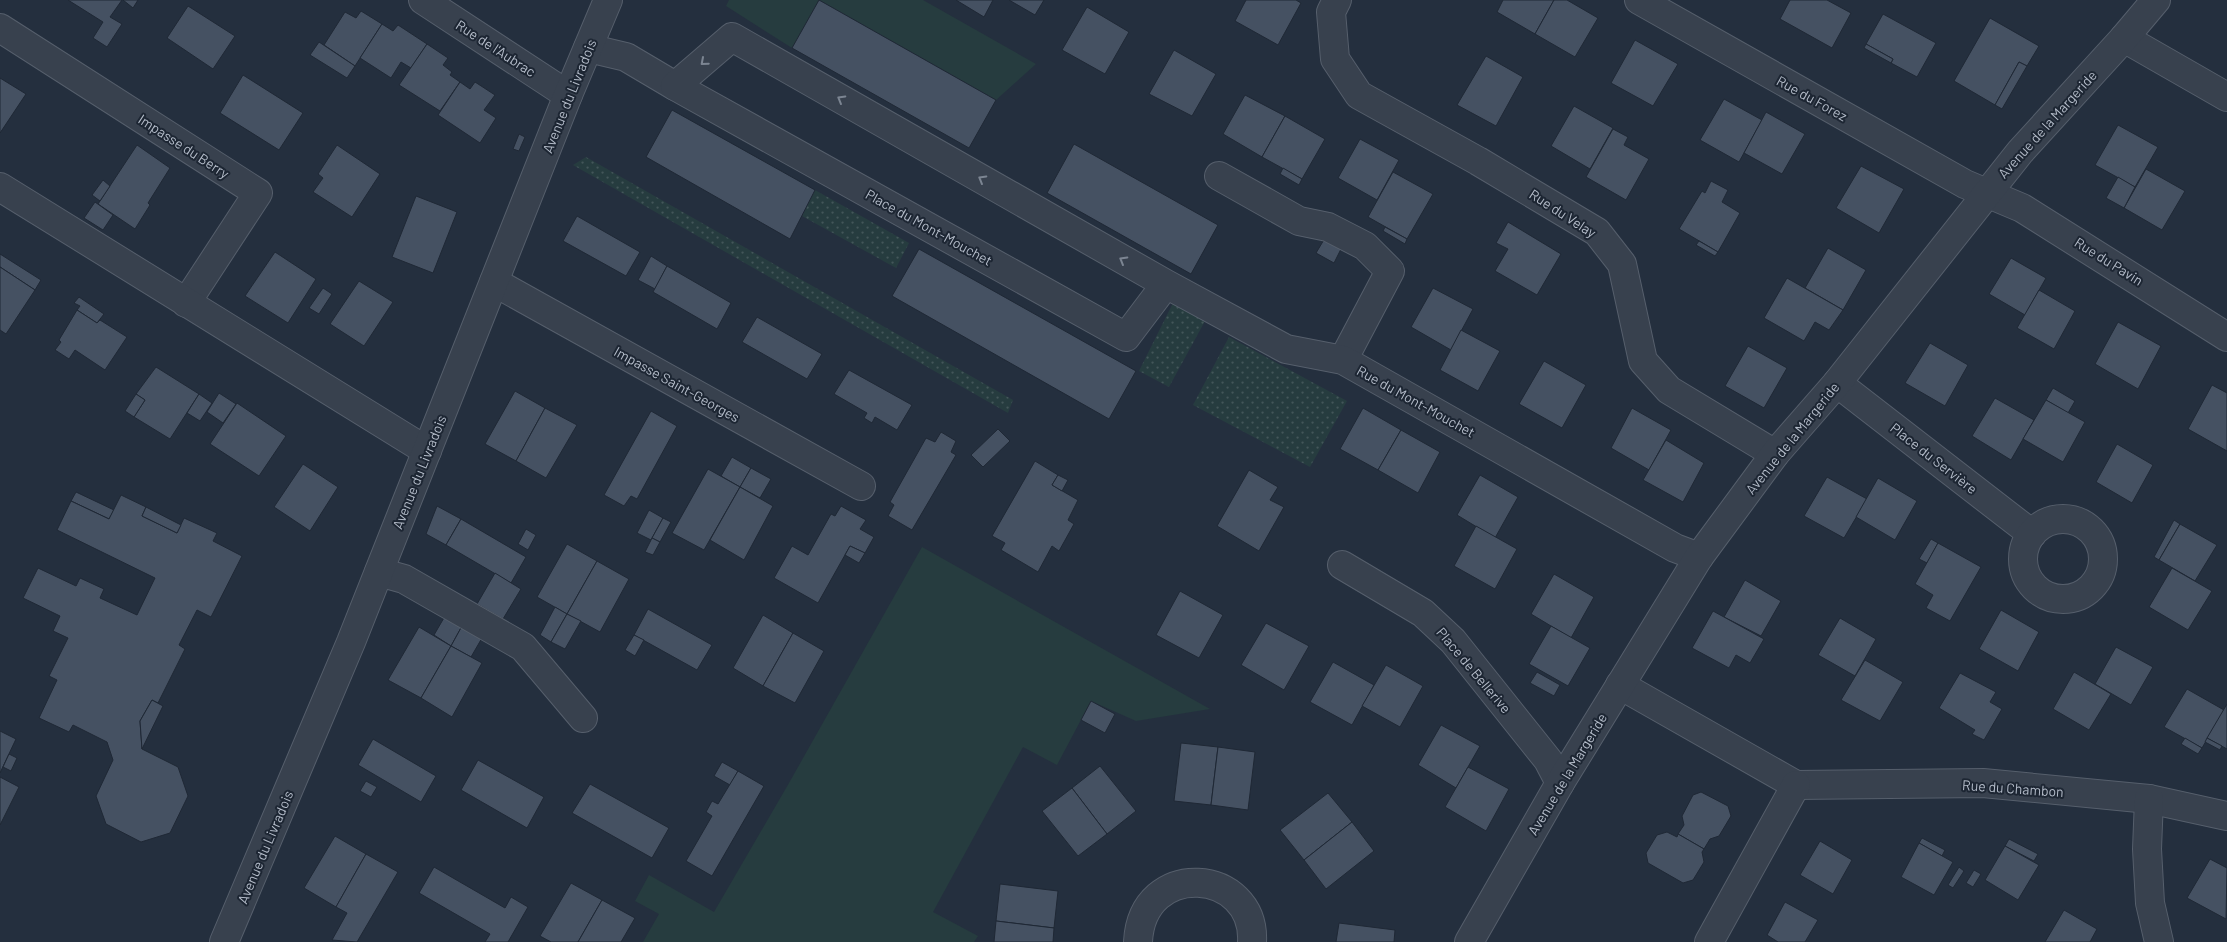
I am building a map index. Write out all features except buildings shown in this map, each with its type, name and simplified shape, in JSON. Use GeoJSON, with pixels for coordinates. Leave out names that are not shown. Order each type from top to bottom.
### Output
{"type":"FeatureCollection","features":[{"type":"Feature","properties":{"kind":"street","name":"Rue de l'Aubrac"},"geometry":{"type":"LineString","coordinates":[[423,0],[568,96]]}},
{"type":"Feature","properties":{"kind":"street","name":"Avenue du Livradois"},"geometry":{"type":"LineString","coordinates":[[224,942],[379,572],[608,0]]}},
{"type":"Feature","properties":{"kind":"street","name":"Rue du Velay"},"geometry":{"type":"LineString","coordinates":[[1338,0],[1331,12],[1335,59],[1359,96],[1478,161],[1597,232],[1622,264],[1643,361],[1669,390],[1775,454]]}},
{"type":"Feature","properties":{"kind":"street","name":"Rue du Forez"},"geometry":{"type":"LineString","coordinates":[[1639,0],[1965,184],[1987,193]]}},
{"type":"Feature","properties":{"kind":"street","name":"Avenue de la Margeride"},"geometry":{"type":"LineString","coordinates":[[1469,942],[1560,783],[1699,557],[1775,454],[1837,383],[2020,152],[2156,0]]}},
{"type":"Feature","properties":{"kind":"street","name":"Impasse du Berry"},"geometry":{"type":"LineString","coordinates":[[0,28],[258,192],[186,303]]}},
{"type":"Feature","properties":{"kind":"street"},"geometry":{"type":"LineString","coordinates":[[675,86],[732,37],[1166,284],[1286,348],[1343,360]]}},
{"type":"Feature","properties":{"kind":"street"},"geometry":{"type":"LineString","coordinates":[[2124,38],[2227,97]]}},
{"type":"Feature","properties":{"kind":"street","name":"Place du Mont-Mouchet"},"geometry":{"type":"LineString","coordinates":[[588,48],[626,56],[675,86],[1126,337],[1166,284]]}},
{"type":"Feature","properties":{"kind":"street","name":"Rue du Mont-Mouchet"},"geometry":{"type":"LineString","coordinates":[[1219,176],[1299,221],[1328,227],[1365,246],[1390,271],[1343,360],[1667,543],[1699,557]]}},
{"type":"Feature","properties":{"kind":"street"},"geometry":{"type":"LineString","coordinates":[[0,187],[427,451]]}},
{"type":"Feature","properties":{"kind":"street","name":"Rue du Pavin"},"geometry":{"type":"LineString","coordinates":[[1987,193],[2022,208],[2227,337]]}},
{"type":"Feature","properties":{"kind":"street","name":"Impasse Saint-Georges"},"geometry":{"type":"LineString","coordinates":[[494,282],[861,486]]}},
{"type":"Feature","properties":{"kind":"street","name":"Place du Servière"},"geometry":{"type":"LineString","coordinates":[[1837,383],[2032,534]]}},
{"type":"Feature","properties":{"kind":"street","name":"Place de Bellerive"},"geometry":{"type":"LineString","coordinates":[[1342,564],[1423,613],[1453,641],[1548,760],[1560,783]]}},
{"type":"Feature","properties":{"kind":"street"},"geometry":{"type":"LineString","coordinates":[[379,572],[404,579],[523,648],[583,718]]}},
{"type":"Feature","properties":{"kind":"street","name":"Rue du Chambon"},"geometry":{"type":"LineString","coordinates":[[1620,685],[1796,785],[1983,784],[2149,799],[2227,816]]}},
{"type":"Feature","properties":{"kind":"street"},"geometry":{"type":"LineString","coordinates":[[1709,942],[1796,785]]}},
{"type":"Feature","properties":{"kind":"street"},"geometry":{"type":"LineString","coordinates":[[2149,799],[2147,849],[2150,903],[2159,942]]}},
{"type":"Feature","properties":{"kind":"street"},"geometry":{"type":"LineString","coordinates":[[1138,942],[1139,927],[1147,908],[1160,893],[1178,884],[1198,882],[1218,886],[1234,897],[1247,913],[1253,932],[1252,942]]}},
{"type":"Feature","properties":{"kind":"green space"},"geometry":{"type":"Polygon","coordinates":[[[729,0],[819,0],[792,48],[726,6],[729,0]]]}},
{"type":"Feature","properties":{"kind":"green space"},"geometry":{"type":"Polygon","coordinates":[[[819,0],[923,0],[1036,64],[996,100],[819,0]]]}},
{"type":"Feature","properties":{"kind":"green space"},"geometry":{"type":"Polygon","coordinates":[[[586,157],[1013,400],[1008,413],[573,165],[586,157]]]}},
{"type":"Feature","properties":{"kind":"green space"},"geometry":{"type":"Polygon","coordinates":[[[815,190],[909,243],[896,268],[802,216],[815,190]]]}},
{"type":"Feature","properties":{"kind":"green space"},"geometry":{"type":"Polygon","coordinates":[[[1173,303],[1205,321],[1169,387],[1139,371],[1173,303]]]}},
{"type":"Feature","properties":{"kind":"green space"},"geometry":{"type":"Polygon","coordinates":[[[1229,337],[1347,401],[1310,467],[1193,405],[1229,337]]]}},
{"type":"Feature","properties":{"kind":"green space"},"geometry":{"type":"Polygon","coordinates":[[[922,547],[1210,709],[1136,721],[1091,701],[1057,765],[1023,747],[933,912],[978,936],[974,942],[643,942],[659,914],[635,901],[649,875],[714,912],[922,547]]]}}]}
